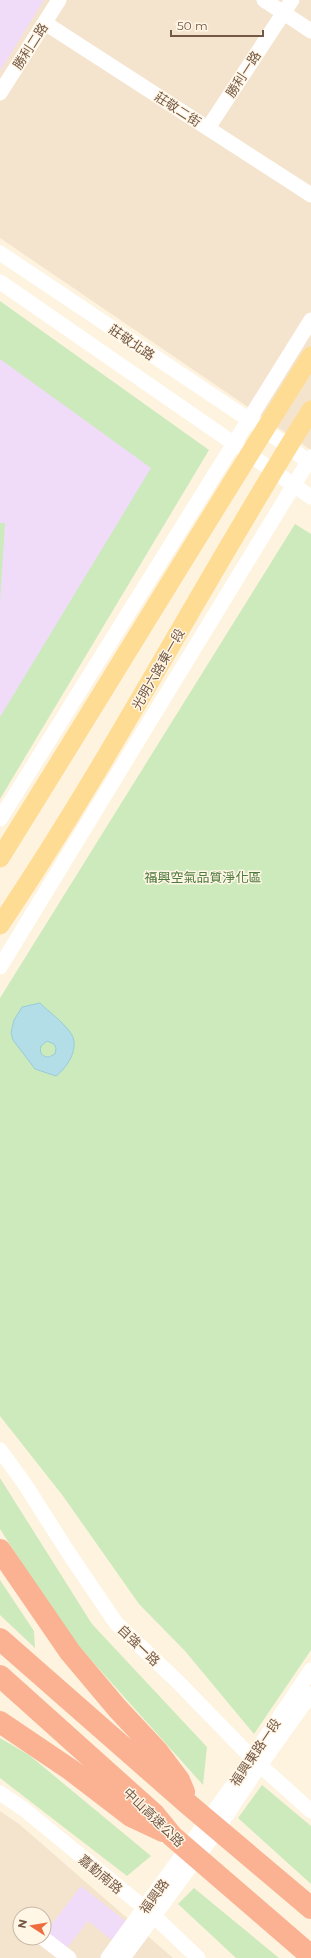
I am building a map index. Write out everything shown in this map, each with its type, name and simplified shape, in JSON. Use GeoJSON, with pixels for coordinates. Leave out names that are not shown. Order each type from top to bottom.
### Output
{"type":"FeatureCollection","features":[{"type":"Feature","properties":{"kind":"highway"},"geometry":{"type":"LineString","coordinates":[[0,1550],[70,1652],[117,1708],[158,1752],[179,1780],[188,1804]]}},
{"type":"Feature","properties":{"kind":"highway"},"geometry":{"type":"LineString","coordinates":[[0,1639],[188,1804],[246,1851],[311,1908]]}},
{"type":"Feature","properties":{"kind":"highway","name":"中山高速公路"},"geometry":{"type":"LineString","coordinates":[[0,1676],[154,1814],[172,1836],[311,1956]]}},
{"type":"Feature","properties":{"kind":"highway"},"geometry":{"type":"LineString","coordinates":[[0,1722],[71,1770],[131,1816],[172,1836]]}},
{"type":"Feature","properties":{"kind":"main road"},"geometry":{"type":"LineString","coordinates":[[0,858],[139,635],[248,455],[311,356]]}},
{"type":"Feature","properties":{"kind":"main road","name":"光明六路東一段"},"geometry":{"type":"LineString","coordinates":[[0,926],[127,723],[273,471],[311,410]]}},
{"type":"Feature","properties":{"kind":"street","name":"勝利二路"},"geometry":{"type":"LineString","coordinates":[[0,93],[59,0]]}},
{"type":"Feature","properties":{"kind":"street"},"geometry":{"type":"LineString","coordinates":[[264,0],[311,31]]}},
{"type":"Feature","properties":{"kind":"street","name":"勝利一路"},"geometry":{"type":"LineString","coordinates":[[208,128],[292,0]]}},
{"type":"Feature","properties":{"kind":"street","name":"莊敬二街"},"geometry":{"type":"LineString","coordinates":[[45,23],[311,195]]}},
{"type":"Feature","properties":{"kind":"street","name":"莊敬北路"},"geometry":{"type":"LineString","coordinates":[[0,253],[310,461]]}},
{"type":"Feature","properties":{"kind":"street","name":"莊敬北路"},"geometry":{"type":"LineString","coordinates":[[0,282],[232,444],[311,497]]}},
{"type":"Feature","properties":{"kind":"street"},"geometry":{"type":"LineString","coordinates":[[0,819],[232,444],[311,320]]}},
{"type":"Feature","properties":{"kind":"street","name":"光明六路東一段"},"geometry":{"type":"LineString","coordinates":[[0,966],[310,461]]}},
{"type":"Feature","properties":{"kind":"street"},"geometry":{"type":"LineString","coordinates":[[32,877],[70,853]]}},
{"type":"Feature","properties":{"kind":"street","name":"自強一路"},"geometry":{"type":"LineString","coordinates":[[0,1450],[24,1482],[116,1624],[177,1681],[256,1762],[311,1811]]}},
{"type":"Feature","properties":{"kind":"street","name":"福興東路一段"},"geometry":{"type":"LineString","coordinates":[[204,1837],[256,1762],[311,1670]]}},
{"type":"Feature","properties":{"kind":"street","name":"福興東路一段"},"geometry":{"type":"LineString","coordinates":[[256,1762],[311,1694]]}},
{"type":"Feature","properties":{"kind":"street","name":"嘉勤南路"},"geometry":{"type":"LineString","coordinates":[[0,1793],[24,1810],[149,1912],[198,1958]]}},
{"type":"Feature","properties":{"kind":"street","name":"福興路"},"geometry":{"type":"LineString","coordinates":[[108,1958],[149,1912],[204,1837]]}},
{"type":"Feature","properties":{"kind":"street","name":"福興路"},"geometry":{"type":"LineString","coordinates":[[123,1958],[149,1912]]}},
{"type":"Feature","properties":{"kind":"street"},"geometry":{"type":"LineString","coordinates":[[52,1945],[69,1958]]}},
{"type":"Feature","properties":{"kind":"shaded area"},"geometry":{"type":"Polygon","coordinates":[[[0,0],[311,0],[311,450],[0,238],[0,0]]]}},
{"type":"Feature","properties":{"kind":"shaded area"},"geometry":{"type":"Polygon","coordinates":[[[0,0],[44,0],[0,71],[0,0]]]}},
{"type":"Feature","properties":{"kind":"shaded area"},"geometry":{"type":"Polygon","coordinates":[[[0,332],[182,461],[0,770],[0,332]]]}},
{"type":"Feature","properties":{"kind":"shaded area"},"geometry":{"type":"Polygon","coordinates":[[[0,1811],[19,1824],[173,1958],[0,1958],[0,1811]]]}},
{"type":"Feature","properties":{"kind":"shaded area"},"geometry":{"type":"Polygon","coordinates":[[[81,1886],[128,1923],[114,1942],[88,1921],[64,1952],[52,1941],[52,1924],[81,1886]]]}},
{"type":"Feature","properties":{"kind":"green space"},"geometry":{"type":"Polygon","coordinates":[[[0,301],[209,450],[0,799],[0,717],[151,468],[0,359],[0,301]]]}},
{"type":"Feature","properties":{"kind":"green space"},"geometry":{"type":"Polygon","coordinates":[[[0,523],[5,523],[0,602],[0,523]]]}},
{"type":"Feature","properties":{"kind":"green space","name":"福興空氣品質淨化區"},"geometry":{"type":"Polygon","coordinates":[[[295,524],[311,534],[311,1650],[254,1734],[185,1651],[139,1604],[63,1496],[0,1416],[0,998],[295,524]]]}},
{"type":"Feature","properties":{"kind":"green space"},"geometry":{"type":"Polygon","coordinates":[[[0,1478],[92,1624],[207,1747],[203,1785],[66,1632],[0,1529],[0,1478]]]}},
{"type":"Feature","properties":{"kind":"green space"},"geometry":{"type":"Polygon","coordinates":[[[0,1580],[34,1631],[35,1648],[0,1615],[0,1580]]]}},
{"type":"Feature","properties":{"kind":"green space"},"geometry":{"type":"Polygon","coordinates":[[[0,1738],[29,1755],[151,1856],[127,1876],[0,1778],[0,1738]]]}},
{"type":"Feature","properties":{"kind":"green space"},"geometry":{"type":"Polygon","coordinates":[[[262,1785],[311,1826],[311,1884],[238,1818],[262,1785]]]}},
{"type":"Feature","properties":{"kind":"green space"},"geometry":{"type":"Polygon","coordinates":[[[194,1888],[279,1958],[236,1958],[178,1904],[194,1888]]]}},
{"type":"Feature","properties":{"kind":"water"},"geometry":{"type":"Polygon","coordinates":[[[40,1003],[63,1024],[73,1038],[74,1050],[72,1056],[65,1067],[56,1076],[35,1069],[13,1040],[11,1033],[14,1020],[22,1007],[40,1003]],[[47,1041],[41,1046],[40,1051],[45,1056],[49,1057],[55,1054],[56,1048],[54,1044],[47,1041]]]}}]}
